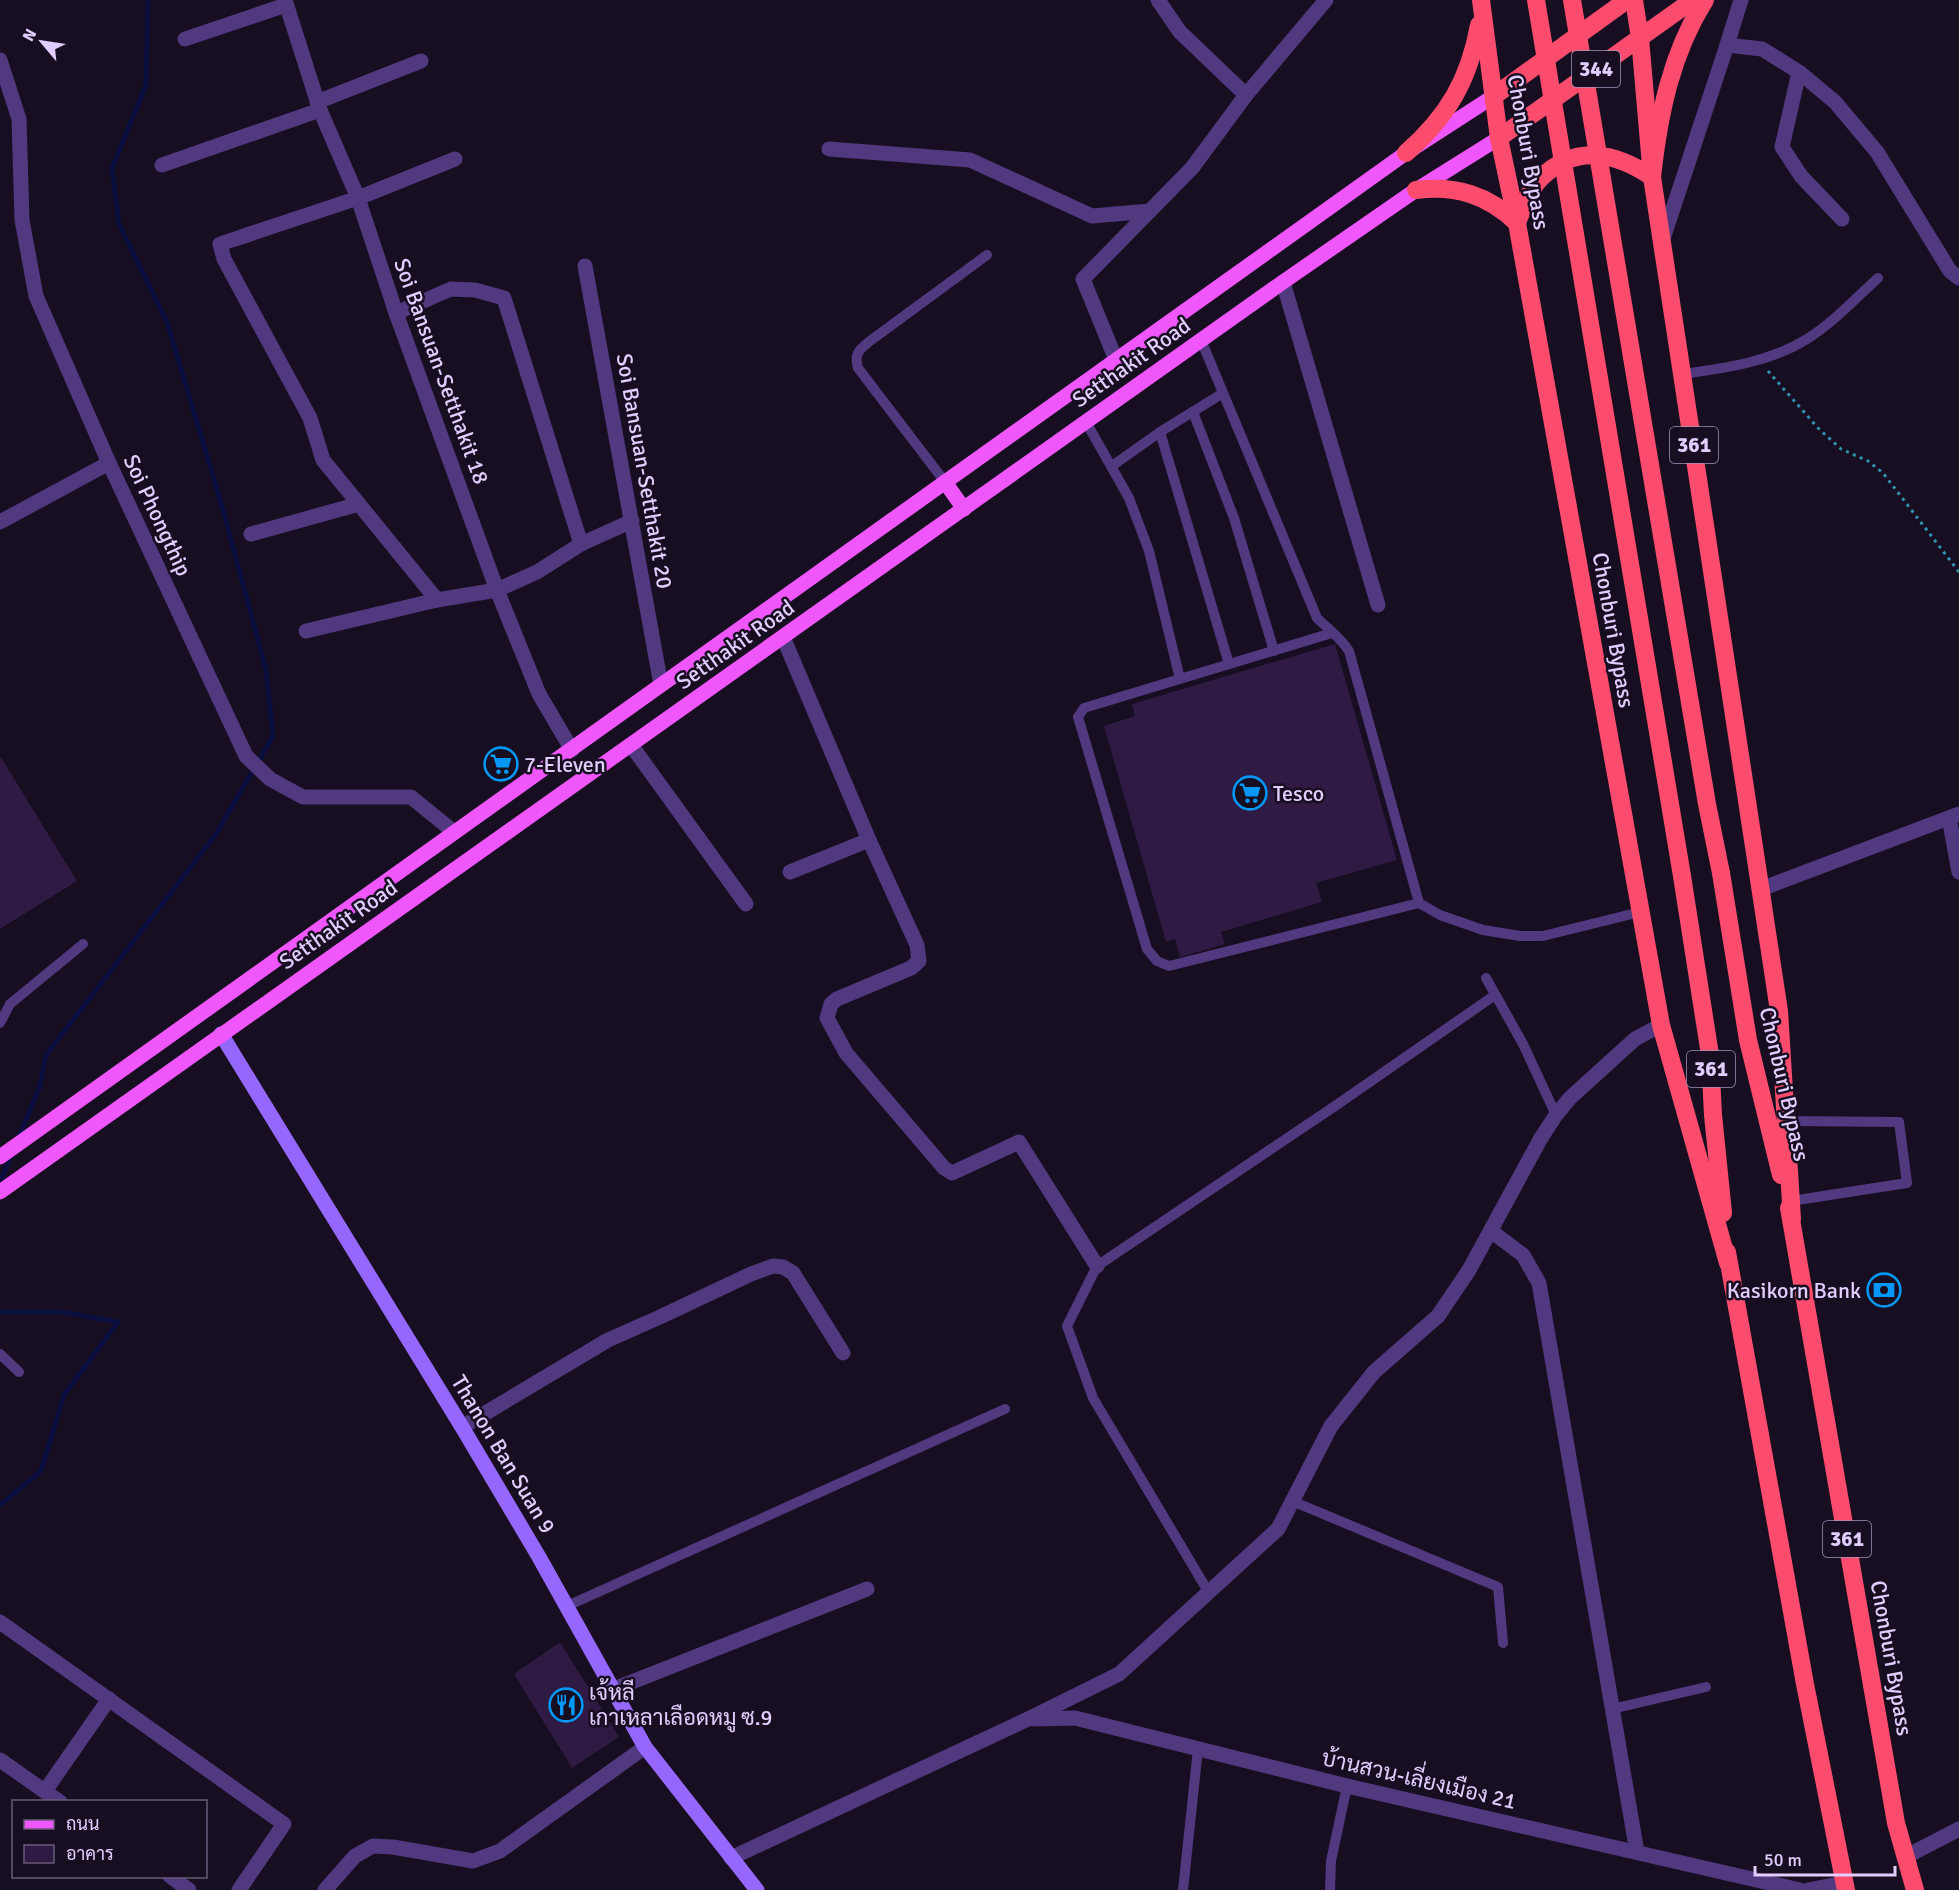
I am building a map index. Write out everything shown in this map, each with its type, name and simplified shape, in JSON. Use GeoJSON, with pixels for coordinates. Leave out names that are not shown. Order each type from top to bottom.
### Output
{"type":"FeatureCollection","features":[{"type":"Feature","properties":{"kind":"highway","name":"Chonburi Bypass"},"geometry":{"type":"LineString","coordinates":[[1481,0],[1499,138],[1517,224],[1660,1025],[1728,1263]]}},
{"type":"Feature","properties":{"kind":"highway"},"geometry":{"type":"LineString","coordinates":[[1406,153],[1437,123],[1456,95],[1475,48],[1480,23],[1481,0]]}},
{"type":"Feature","properties":{"kind":"highway","name":"Chonburi Bypass"},"geometry":{"type":"LineString","coordinates":[[1536,0],[1710,1055],[1713,1116],[1728,1263],[1806,1694],[1845,1886]]}},
{"type":"Feature","properties":{"kind":"highway","name":"Chonburi Bypass"},"geometry":{"type":"LineString","coordinates":[[1572,0],[1748,1040],[1791,1210],[1894,1812],[1915,1890]]}},
{"type":"Feature","properties":{"kind":"highway","name":"344"},"geometry":{"type":"LineString","coordinates":[[1494,96],[1627,0]]}},
{"type":"Feature","properties":{"kind":"highway","name":"Chonburi Bypass"},"geometry":{"type":"LineString","coordinates":[[1634,0],[1640,38],[1652,177],[1779,1011],[1791,1210]]}},
{"type":"Feature","properties":{"kind":"highway","name":"344"},"geometry":{"type":"LineString","coordinates":[[1499,138],[1693,0]]}},
{"type":"Feature","properties":{"kind":"highway"},"geometry":{"type":"LineString","coordinates":[[1416,190],[1453,188],[1471,193],[1488,200],[1517,224],[1527,199],[1541,178],[1561,163],[1585,156],[1609,156],[1633,164],[1652,177],[1669,78],[1681,46],[1706,0]]}},
{"type":"Feature","properties":{"kind":"main road","name":"Setthakit Road"},"geometry":{"type":"LineString","coordinates":[[4,1155],[1406,153],[1494,96]]}},
{"type":"Feature","properties":{"kind":"main road","name":"Setthakit Road"},"geometry":{"type":"LineString","coordinates":[[0,1192],[1282,282],[1416,190],[1499,138]]}},
{"type":"Feature","properties":{"kind":"main road"},"geometry":{"type":"LineString","coordinates":[[945,482],[964,509]]}},
{"type":"Feature","properties":{"kind":"main road"},"geometry":{"type":"LineString","coordinates":[[205,1012],[221,1034]]}},
{"type":"Feature","properties":{"kind":"street"},"geometry":{"type":"LineString","coordinates":[[1158,0],[1180,32],[1246,95]]}},
{"type":"Feature","properties":{"kind":"street"},"geometry":{"type":"LineString","coordinates":[[1116,360],[1083,279],[1192,168],[1246,95],[1326,0]]}},
{"type":"Feature","properties":{"kind":"street"},"geometry":{"type":"LineString","coordinates":[[1662,243],[1741,0]]}},
{"type":"Feature","properties":{"kind":"street"},"geometry":{"type":"LineString","coordinates":[[185,39],[286,2]]}},
{"type":"Feature","properties":{"kind":"street","name":"Soi Bansuan-Setthakit 18"},"geometry":{"type":"LineString","coordinates":[[286,2],[318,106],[358,198],[396,313],[497,590],[539,694],[572,750]]}},
{"type":"Feature","properties":{"kind":"street"},"geometry":{"type":"LineString","coordinates":[[1727,45],[1762,50],[1799,72],[1835,102],[1877,152],[1950,271],[1959,278]]}},
{"type":"Feature","properties":{"kind":"street","name":"Soi Phongthip"},"geometry":{"type":"LineString","coordinates":[[0,60],[4,87],[19,119],[22,220],[36,296],[109,463],[246,756],[270,779],[303,797],[411,797],[454,832]]}},
{"type":"Feature","properties":{"kind":"street"},"geometry":{"type":"LineString","coordinates":[[162,165],[318,106],[421,61]]}},
{"type":"Feature","properties":{"kind":"street"},"geometry":{"type":"LineString","coordinates":[[1799,72],[1782,147],[1801,176],[1842,219]]}},
{"type":"Feature","properties":{"kind":"street"},"geometry":{"type":"LineString","coordinates":[[829,149],[970,160],[1092,216],[1150,211]]}},
{"type":"Feature","properties":{"kind":"street"},"geometry":{"type":"LineString","coordinates":[[437,600],[323,460],[310,418],[224,259],[220,244],[358,198],[454,159]]}},
{"type":"Feature","properties":{"kind":"street","name":"Soi Bansuan-Setthakit 20"},"geometry":{"type":"LineString","coordinates":[[585,266],[661,685]]}},
{"type":"Feature","properties":{"kind":"street"},"geometry":{"type":"LineString","coordinates":[[1282,282],[1378,605]]}},
{"type":"Feature","properties":{"kind":"street"},"geometry":{"type":"LineString","coordinates":[[396,313],[452,289],[475,290],[504,298],[582,544]]}},
{"type":"Feature","properties":{"kind":"street"},"geometry":{"type":"LineString","coordinates":[[0,522],[109,463]]}},
{"type":"Feature","properties":{"kind":"street"},"geometry":{"type":"LineString","coordinates":[[251,534],[359,504]]}},
{"type":"Feature","properties":{"kind":"street"},"geometry":{"type":"LineString","coordinates":[[306,631],[437,600],[497,590],[537,572],[582,544],[632,521]]}},
{"type":"Feature","properties":{"kind":"street"},"geometry":{"type":"LineString","coordinates":[[783,637],[869,840],[917,945],[919,961],[911,968],[837,999],[831,1004],[827,1018],[846,1053],[944,1168],[952,1173],[1019,1142],[1097,1266]]}},
{"type":"Feature","properties":{"kind":"street"},"geometry":{"type":"LineString","coordinates":[[631,745],[746,904]]}},
{"type":"Feature","properties":{"kind":"street"},"geometry":{"type":"LineString","coordinates":[[1761,889],[1954,816],[1959,872]]}},
{"type":"Feature","properties":{"kind":"street"},"geometry":{"type":"LineString","coordinates":[[790,872],[869,840]]}},
{"type":"Feature","properties":{"kind":"street"},"geometry":{"type":"LineString","coordinates":[[731,1858],[1119,1674],[1278,1529],[1330,1426],[1374,1372],[1438,1316],[1469,1270],[1541,1138],[1556,1115],[1570,1098],[1635,1039],[1660,1025]]}},
{"type":"Feature","properties":{"kind":"street","name":"Thanon Ban Suan 9"},"geometry":{"type":"LineString","coordinates":[[221,1034],[462,1427],[567,1606],[645,1747],[754,1888]]}},
{"type":"Feature","properties":{"kind":"street"},"geometry":{"type":"LineString","coordinates":[[1491,1231],[1523,1255],[1539,1283],[1637,1852]]}},
{"type":"Feature","properties":{"kind":"street"},"geometry":{"type":"LineString","coordinates":[[462,1427],[608,1340],[773,1266],[783,1267],[793,1273],[843,1353]]}},
{"type":"Feature","properties":{"kind":"street"},"geometry":{"type":"LineString","coordinates":[[614,1689],[867,1589]]}},
{"type":"Feature","properties":{"kind":"street"},"geometry":{"type":"LineString","coordinates":[[0,1622],[284,1824],[239,1890]]}},
{"type":"Feature","properties":{"kind":"street"},"geometry":{"type":"LineString","coordinates":[[45,1791],[109,1700]]}},
{"type":"Feature","properties":{"kind":"street","name":"บ้านสวน-เลี่ยงเมือง 21"},"geometry":{"type":"LineString","coordinates":[[1028,1719],[1075,1718],[1347,1786],[1800,1890]]}},
{"type":"Feature","properties":{"kind":"street"},"geometry":{"type":"LineString","coordinates":[[325,1890],[355,1856],[372,1846],[393,1847],[473,1861],[500,1851],[645,1747]]}},
{"type":"Feature","properties":{"kind":"street"},"geometry":{"type":"LineString","coordinates":[[0,1760],[57,1800]]}},
{"type":"Feature","properties":{"kind":"street"},"geometry":{"type":"LineString","coordinates":[[1905,1857],[1959,1829]]}},
{"type":"Feature","properties":{"kind":"street"},"geometry":{"type":"LineString","coordinates":[[173,1878],[189,1890]]}},
{"type":"Feature","properties":{"kind":"street"},"geometry":{"type":"LineString","coordinates":[[1808,1890],[1845,1886]]}},
{"type":"Feature","properties":{"kind":"lane"},"geometry":{"type":"LineString","coordinates":[[945,482],[858,368],[855,359],[858,351],[870,341],[987,255]]}},
{"type":"Feature","properties":{"kind":"lane"},"geometry":{"type":"LineString","coordinates":[[1683,374],[1733,367],[1759,360],[1808,339],[1878,278]]}},
{"type":"Feature","properties":{"kind":"lane"},"geometry":{"type":"LineString","coordinates":[[1201,340],[1317,618],[1342,640],[1349,651],[1419,903]]}},
{"type":"Feature","properties":{"kind":"lane"},"geometry":{"type":"LineString","coordinates":[[1112,466],[1160,432],[1223,393]]}},
{"type":"Feature","properties":{"kind":"lane"},"geometry":{"type":"LineString","coordinates":[[1193,412],[1234,518],[1274,651]]}},
{"type":"Feature","properties":{"kind":"lane"},"geometry":{"type":"LineString","coordinates":[[1086,422],[1130,498],[1149,551],[1180,679]]}},
{"type":"Feature","properties":{"kind":"lane"},"geometry":{"type":"LineString","coordinates":[[1160,432],[1229,664]]}},
{"type":"Feature","properties":{"kind":"lane"},"geometry":{"type":"LineString","coordinates":[[1332,633],[1084,708],[1078,717],[1147,949],[1156,961],[1169,966],[1419,903],[1440,915],[1484,930],[1520,936],[1543,936],[1640,912]]}},
{"type":"Feature","properties":{"kind":"lane"},"geometry":{"type":"LineString","coordinates":[[0,1023],[10,1004],[83,944]]}},
{"type":"Feature","properties":{"kind":"lane"},"geometry":{"type":"LineString","coordinates":[[1486,978],[1523,1044],[1556,1115]]}},
{"type":"Feature","properties":{"kind":"lane"},"geometry":{"type":"LineString","coordinates":[[1209,1593],[1093,1398],[1066,1326],[1097,1266],[1495,995]]}},
{"type":"Feature","properties":{"kind":"lane"},"geometry":{"type":"LineString","coordinates":[[1786,1121],[1899,1122],[1907,1183],[1791,1210]]}},
{"type":"Feature","properties":{"kind":"lane"},"geometry":{"type":"LineString","coordinates":[[0,1354],[19,1372]]}},
{"type":"Feature","properties":{"kind":"lane"},"geometry":{"type":"LineString","coordinates":[[567,1606],[1005,1409]]}},
{"type":"Feature","properties":{"kind":"lane"},"geometry":{"type":"LineString","coordinates":[[1292,1501],[1498,1587],[1503,1643]]}},
{"type":"Feature","properties":{"kind":"lane"},"geometry":{"type":"LineString","coordinates":[[1612,1709],[1706,1687]]}},
{"type":"Feature","properties":{"kind":"lane"},"geometry":{"type":"LineString","coordinates":[[1183,1890],[1198,1749]]}},
{"type":"Feature","properties":{"kind":"lane"},"geometry":{"type":"LineString","coordinates":[[1329,1890],[1332,1861],[1347,1786]]}},
{"type":"Feature","properties":{"kind":"path"},"geometry":{"type":"LineString","coordinates":[[1759,360],[1818,428],[1841,448],[1868,461],[1883,473],[1959,572]]}},
{"type":"Feature","properties":{"kind":"building","name":"Tesco"},"geometry":{"type":"Polygon","coordinates":[[[1335,644],[1397,860],[1316,883],[1322,902],[1221,932],[1225,944],[1180,957],[1175,939],[1166,942],[1104,726],[1135,716],[1132,704],[1335,644]]]}},
{"type":"Feature","properties":{"kind":"building"},"geometry":{"type":"Polygon","coordinates":[[[0,756],[77,881],[0,929],[0,756]]]}},
{"type":"Feature","properties":{"kind":"building","name":"เจ้หลี เกาเหลาเลือดหมู ซ.9"},"geometry":{"type":"Polygon","coordinates":[[[560,1642],[619,1737],[572,1768],[514,1674],[560,1642]]]}},
{"type":"Feature","properties":{"kind":"waterway"},"geometry":{"type":"LineString","coordinates":[[18,1139],[40,1086],[46,1055],[216,834],[273,736],[266,670],[222,506],[167,322],[119,224],[112,168],[146,85],[148,0]]}},
{"type":"Feature","properties":{"kind":"waterway"},"geometry":{"type":"LineString","coordinates":[[0,1183],[12,1153]]}},
{"type":"Feature","properties":{"kind":"waterway"},"geometry":{"type":"LineString","coordinates":[[0,1312],[63,1312],[118,1322],[64,1395],[41,1471],[0,1505]]}},
{"type":"Feature","properties":{"kind":"place","name":"7-Eleven"},"geometry":{"type":"Point","coordinates":[501,764]}},
{"type":"Feature","properties":{"kind":"place","name":"Tesco"},"geometry":{"type":"Point","coordinates":[1250,793]}},
{"type":"Feature","properties":{"kind":"place","name":"Kasikorn Bank"},"geometry":{"type":"Point","coordinates":[1884,1290]}},
{"type":"Feature","properties":{"kind":"place","name":"เจ้หลี เกาเหลาเลือดหมู ซ.9"},"geometry":{"type":"Point","coordinates":[566,1705]}}]}
